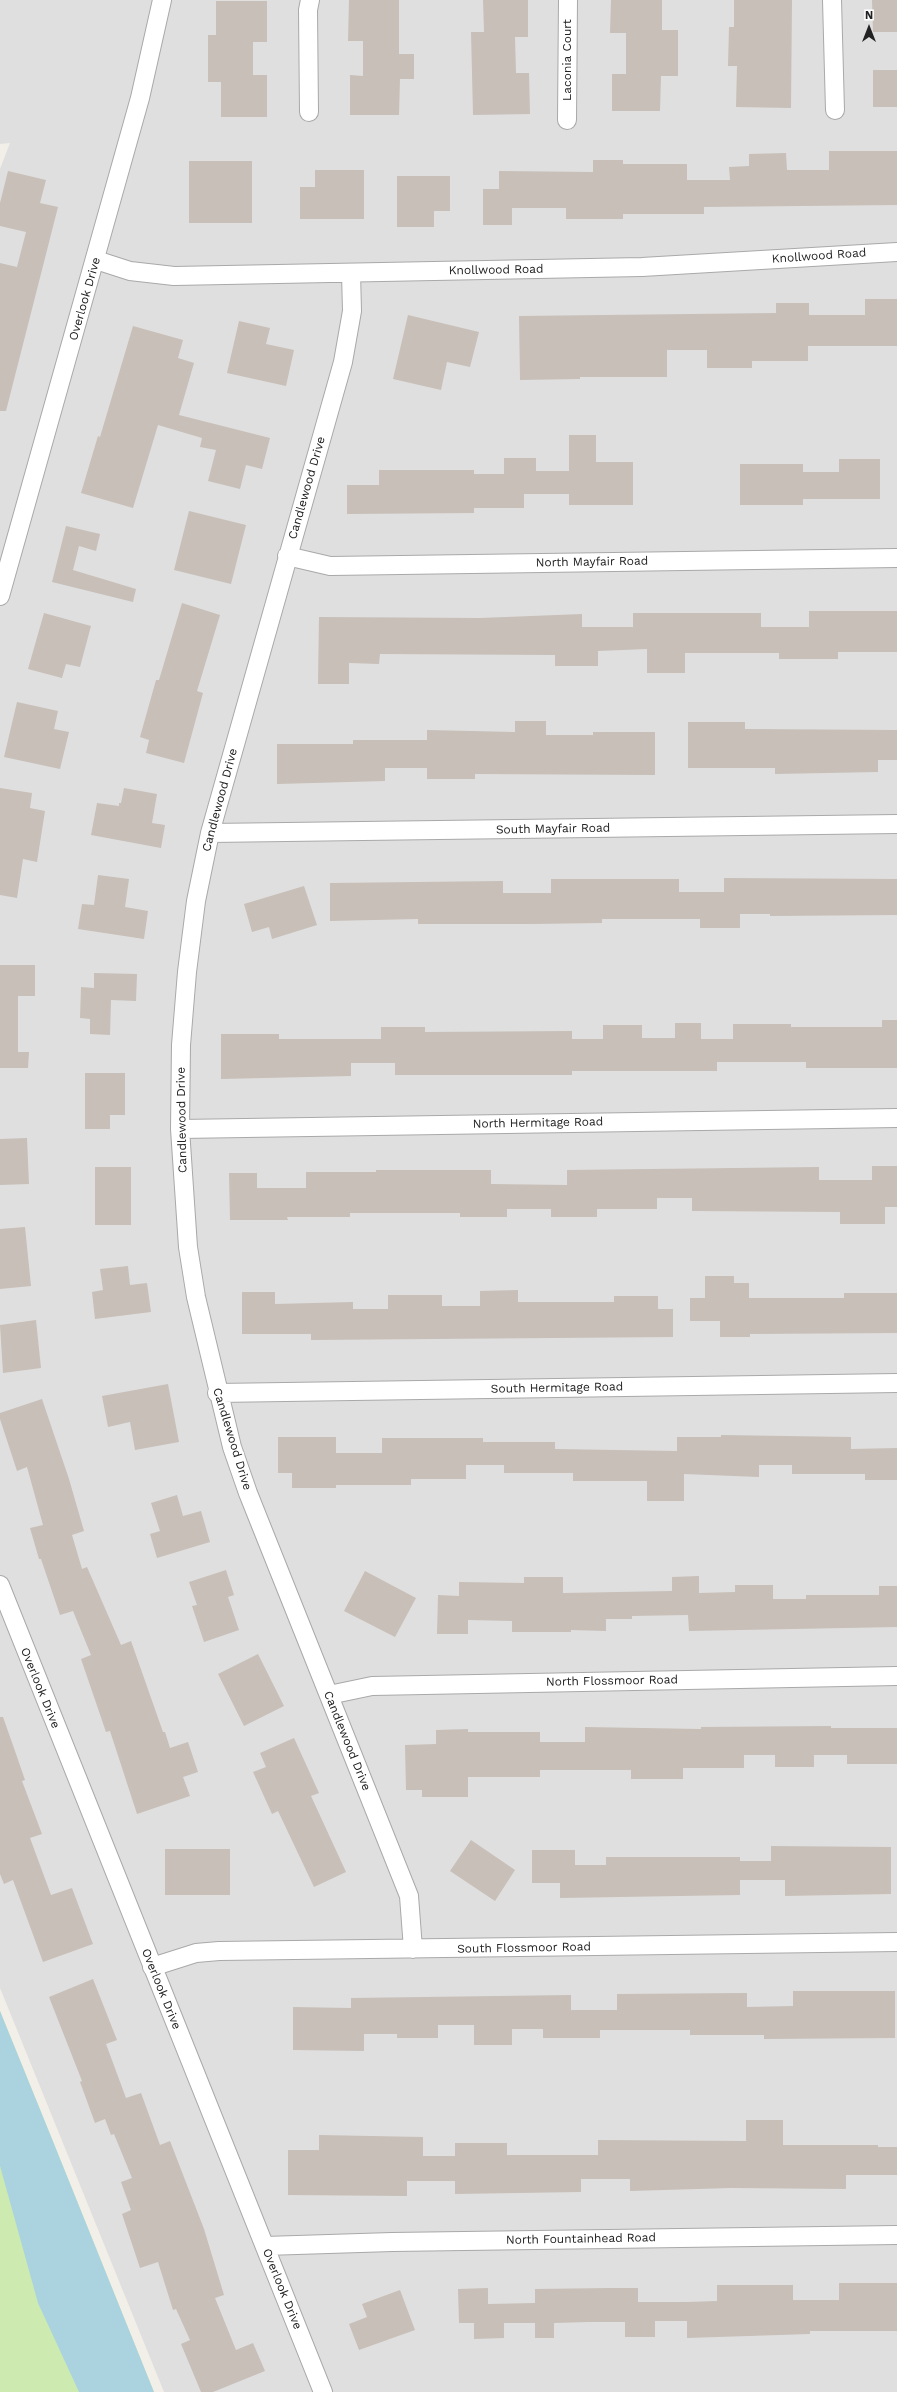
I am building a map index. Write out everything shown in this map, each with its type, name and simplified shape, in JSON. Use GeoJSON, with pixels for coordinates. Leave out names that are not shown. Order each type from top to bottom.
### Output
{"type":"FeatureCollection","features":[{"type":"Feature","properties":{"kind":"street","name":"Overlook Drive"},"geometry":{"type":"LineString","coordinates":[[0,596],[96,260],[140,98],[162,0]]}},
{"type":"Feature","properties":{"kind":"street"},"geometry":{"type":"LineString","coordinates":[[309,112],[308,10],[310,0]]}},
{"type":"Feature","properties":{"kind":"street","name":"Laconia Court"},"geometry":{"type":"LineString","coordinates":[[567,120],[568,0]]}},
{"type":"Feature","properties":{"kind":"street"},"geometry":{"type":"LineString","coordinates":[[832,0],[835,110]]}},
{"type":"Feature","properties":{"kind":"street","name":"Knollwood Road"},"geometry":{"type":"LineString","coordinates":[[96,260],[130,271],[159,275],[642,267],[897,252]]}},
{"type":"Feature","properties":{"kind":"street","name":"Candlewood Drive"},"geometry":{"type":"LineString","coordinates":[[351,273],[352,311],[349,337],[210,833],[196,901],[187,972],[181,1045],[180,1128],[182,1176],[191,1268],[217,1393],[248,1493],[409,1896],[413,1950]]}},
{"type":"Feature","properties":{"kind":"street","name":"North Mayfair Road"},"geometry":{"type":"LineString","coordinates":[[287,556],[330,566],[897,558]]}},
{"type":"Feature","properties":{"kind":"street","name":"South Mayfair Road"},"geometry":{"type":"LineString","coordinates":[[210,833],[897,824]]}},
{"type":"Feature","properties":{"kind":"street","name":"North Hermitage Road"},"geometry":{"type":"LineString","coordinates":[[180,1128],[897,1118]]}},
{"type":"Feature","properties":{"kind":"street","name":"South Hermitage Road"},"geometry":{"type":"LineString","coordinates":[[217,1393],[897,1383]]}},
{"type":"Feature","properties":{"kind":"street","name":"Overlook Drive"},"geometry":{"type":"LineString","coordinates":[[0,1585],[323,2392]]}},
{"type":"Feature","properties":{"kind":"street","name":"North Flossmoor Road"},"geometry":{"type":"LineString","coordinates":[[329,1695],[372,1686],[897,1676]]}},
{"type":"Feature","properties":{"kind":"street","name":"South Flossmoor Road"},"geometry":{"type":"LineString","coordinates":[[152,1967],[196,1954],[219,1952],[897,1942]]}},
{"type":"Feature","properties":{"kind":"street","name":"North Fountainhead Road"},"geometry":{"type":"LineString","coordinates":[[265,2246],[897,2235]]}},
{"type":"Feature","properties":{"kind":"shaded area"},"geometry":{"type":"Polygon","coordinates":[[[0,0],[897,0],[897,2392],[164,2392],[0,1988],[0,169],[10,143],[0,144],[0,0]]]}},
{"type":"Feature","properties":{"kind":"green space"},"geometry":{"type":"Polygon","coordinates":[[[0,2011],[50,2134],[154,2392],[0,2392],[0,2011]]]}},
{"type":"Feature","properties":{"kind":"water"},"geometry":{"type":"Polygon","coordinates":[[[0,2011],[154,2392],[79,2392],[38,2303],[0,2166],[0,2011]]]}},
{"type":"Feature","properties":{"kind":"building"},"geometry":{"type":"Polygon","coordinates":[[[349,0],[399,0],[399,54],[414,54],[414,79],[400,79],[399,115],[350,115],[350,75],[363,76],[363,41],[348,41],[349,0]]]}},
{"type":"Feature","properties":{"kind":"building"},"geometry":{"type":"Polygon","coordinates":[[[483,0],[528,0],[528,37],[515,37],[516,73],[529,73],[530,114],[473,115],[471,32],[484,32],[483,0]]]}},
{"type":"Feature","properties":{"kind":"building"},"geometry":{"type":"Polygon","coordinates":[[[611,0],[662,0],[662,30],[678,30],[678,76],[661,76],[660,111],[612,111],[612,74],[626,74],[626,33],[610,33],[611,0]]]}},
{"type":"Feature","properties":{"kind":"building"},"geometry":{"type":"Polygon","coordinates":[[[734,0],[792,0],[791,108],[736,107],[737,66],[728,66],[729,27],[734,27],[734,0]]]}},
{"type":"Feature","properties":{"kind":"building"},"geometry":{"type":"Polygon","coordinates":[[[872,0],[897,0],[897,32],[873,32],[872,0]]]}},
{"type":"Feature","properties":{"kind":"building"},"geometry":{"type":"Polygon","coordinates":[[[216,1],[267,1],[267,42],[253,42],[253,75],[267,75],[267,117],[221,117],[221,82],[208,82],[208,35],[216,35],[216,1]]]}},
{"type":"Feature","properties":{"kind":"building"},"geometry":{"type":"Polygon","coordinates":[[[873,70],[897,70],[897,107],[873,107],[873,70]]]}},
{"type":"Feature","properties":{"kind":"building"},"geometry":{"type":"Polygon","coordinates":[[[829,151],[897,151],[897,205],[704,207],[704,214],[623,214],[623,219],[566,219],[566,208],[512,208],[512,225],[483,225],[483,189],[499,189],[499,171],[593,172],[593,160],[623,160],[623,164],[687,164],[687,180],[730,180],[729,167],[749,166],[749,154],[786,153],[787,170],[829,170],[829,151]]]}},
{"type":"Feature","properties":{"kind":"building"},"geometry":{"type":"Polygon","coordinates":[[[189,161],[252,161],[252,223],[189,223],[189,161]]]}},
{"type":"Feature","properties":{"kind":"building"},"geometry":{"type":"Polygon","coordinates":[[[315,170],[364,170],[364,219],[300,219],[300,187],[315,187],[315,170]]]}},
{"type":"Feature","properties":{"kind":"building"},"geometry":{"type":"Polygon","coordinates":[[[8,171],[46,180],[40,203],[58,207],[6,411],[0,411],[0,263],[17,267],[26,232],[0,226],[0,203],[8,171]]]}},
{"type":"Feature","properties":{"kind":"building"},"geometry":{"type":"Polygon","coordinates":[[[397,176],[450,176],[450,211],[434,211],[434,227],[397,227],[397,176]]]}},
{"type":"Feature","properties":{"kind":"building"},"geometry":{"type":"Polygon","coordinates":[[[865,299],[897,299],[897,346],[808,346],[808,361],[752,361],[752,368],[707,368],[707,350],[667,350],[667,377],[580,377],[580,379],[520,380],[519,316],[776,313],[776,303],[809,303],[809,315],[865,315],[865,299]]]}},
{"type":"Feature","properties":{"kind":"building"},"geometry":{"type":"Polygon","coordinates":[[[408,315],[479,332],[470,367],[447,362],[441,390],[393,379],[408,315]]]}},
{"type":"Feature","properties":{"kind":"building"},"geometry":{"type":"Polygon","coordinates":[[[239,321],[270,328],[266,344],[294,350],[286,386],[227,373],[239,321]]]}},
{"type":"Feature","properties":{"kind":"building"},"geometry":{"type":"Polygon","coordinates":[[[133,326],[183,340],[178,358],[194,363],[179,415],[270,438],[262,469],[246,465],[240,489],[208,481],[216,450],[200,447],[202,438],[158,425],[133,508],[81,493],[98,436],[100,437],[133,326]]]}},
{"type":"Feature","properties":{"kind":"building"},"geometry":{"type":"Polygon","coordinates":[[[569,435],[596,435],[596,462],[633,462],[633,505],[569,505],[569,494],[524,494],[524,508],[474,508],[474,513],[347,514],[347,485],[379,485],[379,470],[474,470],[474,474],[504,474],[504,458],[536,458],[536,471],[569,471],[569,435]]]}},
{"type":"Feature","properties":{"kind":"building"},"geometry":{"type":"Polygon","coordinates":[[[839,459],[880,459],[880,499],[803,499],[803,505],[740,505],[740,464],[803,464],[803,472],[839,472],[839,459]]]}},
{"type":"Feature","properties":{"kind":"building"},"geometry":{"type":"Polygon","coordinates":[[[189,511],[246,525],[231,584],[174,570],[189,511]]]}},
{"type":"Feature","properties":{"kind":"building"},"geometry":{"type":"Polygon","coordinates":[[[66,526],[100,534],[96,551],[79,546],[73,570],[136,589],[133,602],[52,582],[66,526]]]}},
{"type":"Feature","properties":{"kind":"building"},"geometry":{"type":"Polygon","coordinates":[[[182,603],[220,615],[197,691],[203,693],[184,763],[146,753],[149,740],[140,737],[156,680],[159,680],[182,603]]]}},
{"type":"Feature","properties":{"kind":"building"},"geometry":{"type":"Polygon","coordinates":[[[809,611],[897,611],[897,652],[838,652],[838,659],[779,659],[779,653],[685,653],[685,673],[647,673],[647,649],[598,651],[598,666],[555,666],[555,655],[380,654],[379,664],[349,663],[349,684],[318,684],[319,617],[480,618],[582,614],[582,627],[633,627],[633,613],[761,613],[761,627],[809,627],[809,611]]]}},
{"type":"Feature","properties":{"kind":"building"},"geometry":{"type":"Polygon","coordinates":[[[44,613],[91,626],[80,667],[66,664],[62,678],[28,669],[44,613]]]}},
{"type":"Feature","properties":{"kind":"building"},"geometry":{"type":"Polygon","coordinates":[[[17,702],[58,711],[54,729],[69,732],[60,769],[4,757],[17,702]]]}},
{"type":"Feature","properties":{"kind":"building"},"geometry":{"type":"Polygon","coordinates":[[[515,721],[546,721],[546,735],[593,735],[593,732],[655,732],[655,775],[475,774],[475,779],[427,779],[427,768],[385,768],[385,781],[277,784],[277,744],[353,744],[353,740],[427,740],[427,730],[515,732],[515,721]]]}},
{"type":"Feature","properties":{"kind":"building"},"geometry":{"type":"Polygon","coordinates":[[[688,722],[745,722],[745,729],[897,730],[897,760],[878,760],[878,772],[775,774],[775,768],[688,768],[688,722]]]}},
{"type":"Feature","properties":{"kind":"building"},"geometry":{"type":"Polygon","coordinates":[[[0,788],[32,793],[30,808],[45,811],[37,862],[23,859],[17,898],[0,895],[0,788]]]}},
{"type":"Feature","properties":{"kind":"building"},"geometry":{"type":"Polygon","coordinates":[[[124,788],[157,794],[152,823],[165,825],[161,848],[91,835],[97,803],[119,806],[124,788]]]}},
{"type":"Feature","properties":{"kind":"building"},"geometry":{"type":"Polygon","coordinates":[[[98,875],[129,879],[125,907],[148,911],[144,939],[78,929],[82,904],[94,905],[98,875]]]}},
{"type":"Feature","properties":{"kind":"building"},"geometry":{"type":"Polygon","coordinates":[[[724,878],[897,879],[897,915],[770,916],[770,914],[740,914],[740,928],[700,928],[700,919],[602,919],[602,923],[533,924],[418,924],[418,919],[330,921],[330,883],[503,881],[503,893],[551,893],[551,879],[679,879],[679,892],[724,892],[724,878]]]}},
{"type":"Feature","properties":{"kind":"building"},"geometry":{"type":"Polygon","coordinates":[[[304,886],[317,925],[272,939],[269,927],[252,932],[244,904],[304,886]]]}},
{"type":"Feature","properties":{"kind":"building"},"geometry":{"type":"Polygon","coordinates":[[[0,965],[35,965],[35,996],[18,996],[18,1052],[29,1052],[28,1068],[0,1068],[0,965]]]}},
{"type":"Feature","properties":{"kind":"building"},"geometry":{"type":"Polygon","coordinates":[[[94,973],[137,974],[136,1001],[111,1000],[110,1035],[90,1034],[90,1019],[80,1018],[81,987],[94,988],[94,973]]]}},
{"type":"Feature","properties":{"kind":"building"},"geometry":{"type":"Polygon","coordinates":[[[882,1020],[897,1020],[897,1068],[806,1068],[806,1062],[717,1062],[717,1071],[572,1071],[572,1075],[395,1075],[395,1063],[351,1063],[351,1076],[221,1079],[221,1034],[279,1034],[279,1039],[381,1039],[381,1027],[425,1027],[425,1032],[572,1031],[572,1039],[603,1039],[603,1025],[642,1025],[642,1038],[675,1038],[675,1023],[701,1023],[701,1039],[733,1039],[733,1024],[791,1024],[791,1027],[882,1027],[882,1020]]]}},
{"type":"Feature","properties":{"kind":"building"},"geometry":{"type":"Polygon","coordinates":[[[85,1073],[125,1073],[125,1115],[110,1115],[110,1129],[85,1129],[85,1073]]]}},
{"type":"Feature","properties":{"kind":"building"},"geometry":{"type":"Polygon","coordinates":[[[27,1138],[29,1184],[0,1185],[0,1139],[27,1138]]]}},
{"type":"Feature","properties":{"kind":"building"},"geometry":{"type":"Polygon","coordinates":[[[872,1166],[897,1166],[897,1207],[885,1207],[885,1224],[840,1224],[840,1212],[692,1211],[692,1198],[657,1198],[657,1209],[597,1209],[597,1217],[551,1217],[551,1209],[507,1209],[507,1217],[460,1217],[460,1213],[350,1213],[350,1217],[287,1217],[288,1220],[230,1220],[229,1173],[257,1173],[257,1188],[306,1188],[306,1172],[376,1172],[376,1170],[491,1170],[491,1184],[567,1185],[567,1170],[819,1167],[819,1180],[872,1180],[872,1166]]]}},
{"type":"Feature","properties":{"kind":"building"},"geometry":{"type":"Polygon","coordinates":[[[95,1167],[131,1167],[131,1225],[95,1225],[95,1167]]]}},
{"type":"Feature","properties":{"kind":"building"},"geometry":{"type":"Polygon","coordinates":[[[25,1227],[31,1286],[0,1289],[0,1229],[25,1227]]]}},
{"type":"Feature","properties":{"kind":"building"},"geometry":{"type":"Polygon","coordinates":[[[128,1266],[130,1285],[147,1283],[151,1312],[95,1319],[92,1292],[103,1290],[100,1269],[128,1266]]]}},
{"type":"Feature","properties":{"kind":"building"},"geometry":{"type":"Polygon","coordinates":[[[705,1276],[734,1276],[734,1283],[749,1283],[749,1298],[844,1298],[844,1293],[897,1293],[897,1333],[750,1334],[750,1337],[720,1337],[720,1321],[690,1321],[690,1298],[705,1298],[705,1276]]]}},
{"type":"Feature","properties":{"kind":"building"},"geometry":{"type":"Polygon","coordinates":[[[518,1290],[518,1302],[614,1302],[614,1296],[658,1296],[658,1309],[673,1309],[673,1337],[311,1340],[311,1334],[242,1334],[242,1292],[275,1292],[275,1304],[353,1302],[353,1309],[388,1309],[388,1295],[442,1295],[442,1306],[480,1306],[480,1291],[518,1290]]]}},
{"type":"Feature","properties":{"kind":"building"},"geometry":{"type":"Polygon","coordinates":[[[36,1320],[41,1368],[3,1373],[0,1325],[36,1320]]]}},
{"type":"Feature","properties":{"kind":"building"},"geometry":{"type":"Polygon","coordinates":[[[168,1384],[179,1442],[135,1450],[130,1422],[108,1427],[102,1396],[168,1384]]]}},
{"type":"Feature","properties":{"kind":"building"},"geometry":{"type":"Polygon","coordinates":[[[42,1399],[69,1479],[84,1531],[72,1535],[82,1569],[87,1567],[121,1645],[131,1641],[170,1748],[188,1742],[198,1772],[183,1777],[190,1796],[137,1814],[110,1731],[106,1732],[81,1659],[91,1655],[73,1611],[60,1615],[41,1559],[39,1559],[30,1528],[43,1525],[27,1467],[17,1471],[0,1419],[0,1413],[42,1399]]]}},
{"type":"Feature","properties":{"kind":"building"},"geometry":{"type":"Polygon","coordinates":[[[721,1435],[851,1437],[851,1449],[897,1448],[897,1480],[865,1480],[865,1474],[792,1474],[792,1465],[759,1465],[759,1477],[684,1474],[684,1501],[647,1501],[647,1481],[573,1481],[573,1473],[504,1473],[504,1465],[466,1465],[466,1479],[411,1479],[411,1485],[336,1485],[336,1488],[292,1488],[292,1473],[278,1473],[278,1437],[336,1437],[336,1453],[382,1453],[382,1438],[483,1438],[483,1442],[555,1442],[555,1449],[677,1451],[677,1437],[721,1437],[721,1435]]]}},
{"type":"Feature","properties":{"kind":"building"},"geometry":{"type":"Polygon","coordinates":[[[177,1495],[183,1516],[201,1511],[210,1542],[157,1558],[150,1534],[160,1531],[151,1503],[177,1495]]]}},
{"type":"Feature","properties":{"kind":"building"},"geometry":{"type":"Polygon","coordinates":[[[226,1570],[234,1595],[228,1597],[239,1630],[204,1642],[192,1606],[197,1605],[189,1582],[226,1570]]]}},
{"type":"Feature","properties":{"kind":"building"},"geometry":{"type":"Polygon","coordinates":[[[365,1571],[416,1598],[395,1637],[344,1611],[365,1571]]]}},
{"type":"Feature","properties":{"kind":"building"},"geometry":{"type":"Polygon","coordinates":[[[699,1576],[699,1593],[735,1592],[735,1585],[773,1585],[773,1599],[806,1599],[806,1595],[879,1595],[879,1586],[897,1586],[897,1627],[689,1631],[688,1615],[632,1616],[632,1619],[606,1619],[606,1631],[571,1630],[571,1632],[512,1632],[512,1621],[468,1620],[468,1634],[437,1634],[438,1595],[459,1596],[459,1582],[524,1583],[524,1577],[563,1577],[563,1593],[672,1591],[672,1577],[699,1576]]]}},
{"type":"Feature","properties":{"kind":"building"},"geometry":{"type":"Polygon","coordinates":[[[258,1654],[284,1706],[244,1726],[218,1674],[258,1654]]]}},
{"type":"Feature","properties":{"kind":"building"},"geometry":{"type":"Polygon","coordinates":[[[0,1717],[3,1717],[25,1780],[22,1781],[42,1834],[30,1838],[51,1895],[72,1888],[93,1944],[43,1962],[13,1880],[4,1884],[0,1874],[0,1717]]]}},
{"type":"Feature","properties":{"kind":"building"},"geometry":{"type":"Polygon","coordinates":[[[831,1726],[831,1728],[897,1728],[897,1764],[847,1764],[847,1755],[814,1755],[814,1767],[775,1767],[775,1755],[744,1755],[744,1768],[683,1768],[683,1779],[631,1779],[631,1770],[540,1770],[540,1777],[468,1777],[468,1797],[422,1797],[422,1790],[406,1790],[405,1745],[436,1744],[436,1730],[468,1729],[468,1732],[540,1732],[540,1742],[585,1742],[585,1727],[701,1729],[701,1727],[831,1726]]]}},
{"type":"Feature","properties":{"kind":"building"},"geometry":{"type":"Polygon","coordinates":[[[294,1738],[319,1793],[311,1796],[346,1872],[314,1887],[278,1811],[272,1814],[253,1772],[266,1767],[260,1753],[294,1738]]]}},
{"type":"Feature","properties":{"kind":"building"},"geometry":{"type":"Polygon","coordinates":[[[471,1840],[515,1870],[495,1901],[450,1871],[471,1840]]]}},
{"type":"Feature","properties":{"kind":"building"},"geometry":{"type":"Polygon","coordinates":[[[771,1846],[891,1847],[891,1894],[785,1896],[785,1880],[740,1880],[740,1895],[560,1898],[560,1883],[532,1883],[532,1850],[575,1850],[575,1865],[606,1865],[606,1857],[740,1857],[740,1861],[771,1861],[771,1846]]]}},
{"type":"Feature","properties":{"kind":"building"},"geometry":{"type":"Polygon","coordinates":[[[165,1849],[230,1849],[230,1895],[165,1895],[165,1849]]]}},
{"type":"Feature","properties":{"kind":"building"},"geometry":{"type":"Polygon","coordinates":[[[93,1979],[117,2040],[106,2044],[126,2098],[141,2093],[160,2145],[170,2141],[204,2229],[224,2295],[215,2298],[236,2350],[253,2343],[265,2371],[213,2392],[201,2392],[181,2344],[190,2340],[176,2309],[173,2310],[158,2262],[140,2268],[122,2214],[131,2210],[121,2182],[132,2178],[114,2134],[111,2135],[105,2119],[95,2123],[80,2082],[82,2081],[49,1997],[93,1979]]]}},
{"type":"Feature","properties":{"kind":"building"},"geometry":{"type":"Polygon","coordinates":[[[793,1991],[895,1991],[895,2038],[764,2039],[764,2035],[690,2035],[690,2030],[600,2030],[600,2038],[543,2038],[543,2029],[512,2029],[512,2045],[474,2045],[474,2025],[438,2025],[438,2038],[397,2038],[397,2034],[364,2034],[364,2051],[293,2050],[293,2007],[351,2008],[351,1998],[571,1995],[571,2010],[617,2010],[617,1994],[747,1993],[747,2007],[793,2006],[793,1991]]]}},
{"type":"Feature","properties":{"kind":"building"},"geometry":{"type":"Polygon","coordinates":[[[746,2120],[783,2120],[783,2145],[878,2145],[878,2147],[897,2147],[897,2175],[846,2175],[846,2189],[731,2188],[630,2191],[630,2179],[581,2179],[581,2192],[455,2194],[455,2181],[407,2181],[407,2196],[288,2195],[288,2150],[319,2150],[319,2135],[423,2137],[423,2156],[455,2156],[455,2143],[507,2143],[507,2155],[598,2155],[598,2140],[746,2141],[746,2120]]]}},
{"type":"Feature","properties":{"kind":"building"},"geometry":{"type":"Polygon","coordinates":[[[839,2283],[897,2283],[897,2331],[810,2331],[810,2334],[687,2338],[687,2321],[655,2321],[655,2337],[625,2337],[625,2322],[589,2322],[554,2323],[554,2338],[535,2338],[535,2323],[504,2323],[504,2338],[474,2339],[474,2323],[459,2323],[458,2289],[488,2288],[488,2304],[535,2303],[535,2289],[610,2288],[638,2288],[638,2302],[717,2301],[717,2285],[793,2285],[793,2300],[839,2300],[839,2283]]]}},
{"type":"Feature","properties":{"kind":"building"},"geometry":{"type":"Polygon","coordinates":[[[400,2290],[415,2330],[359,2350],[349,2324],[367,2317],[362,2304],[400,2290]]]}}]}
